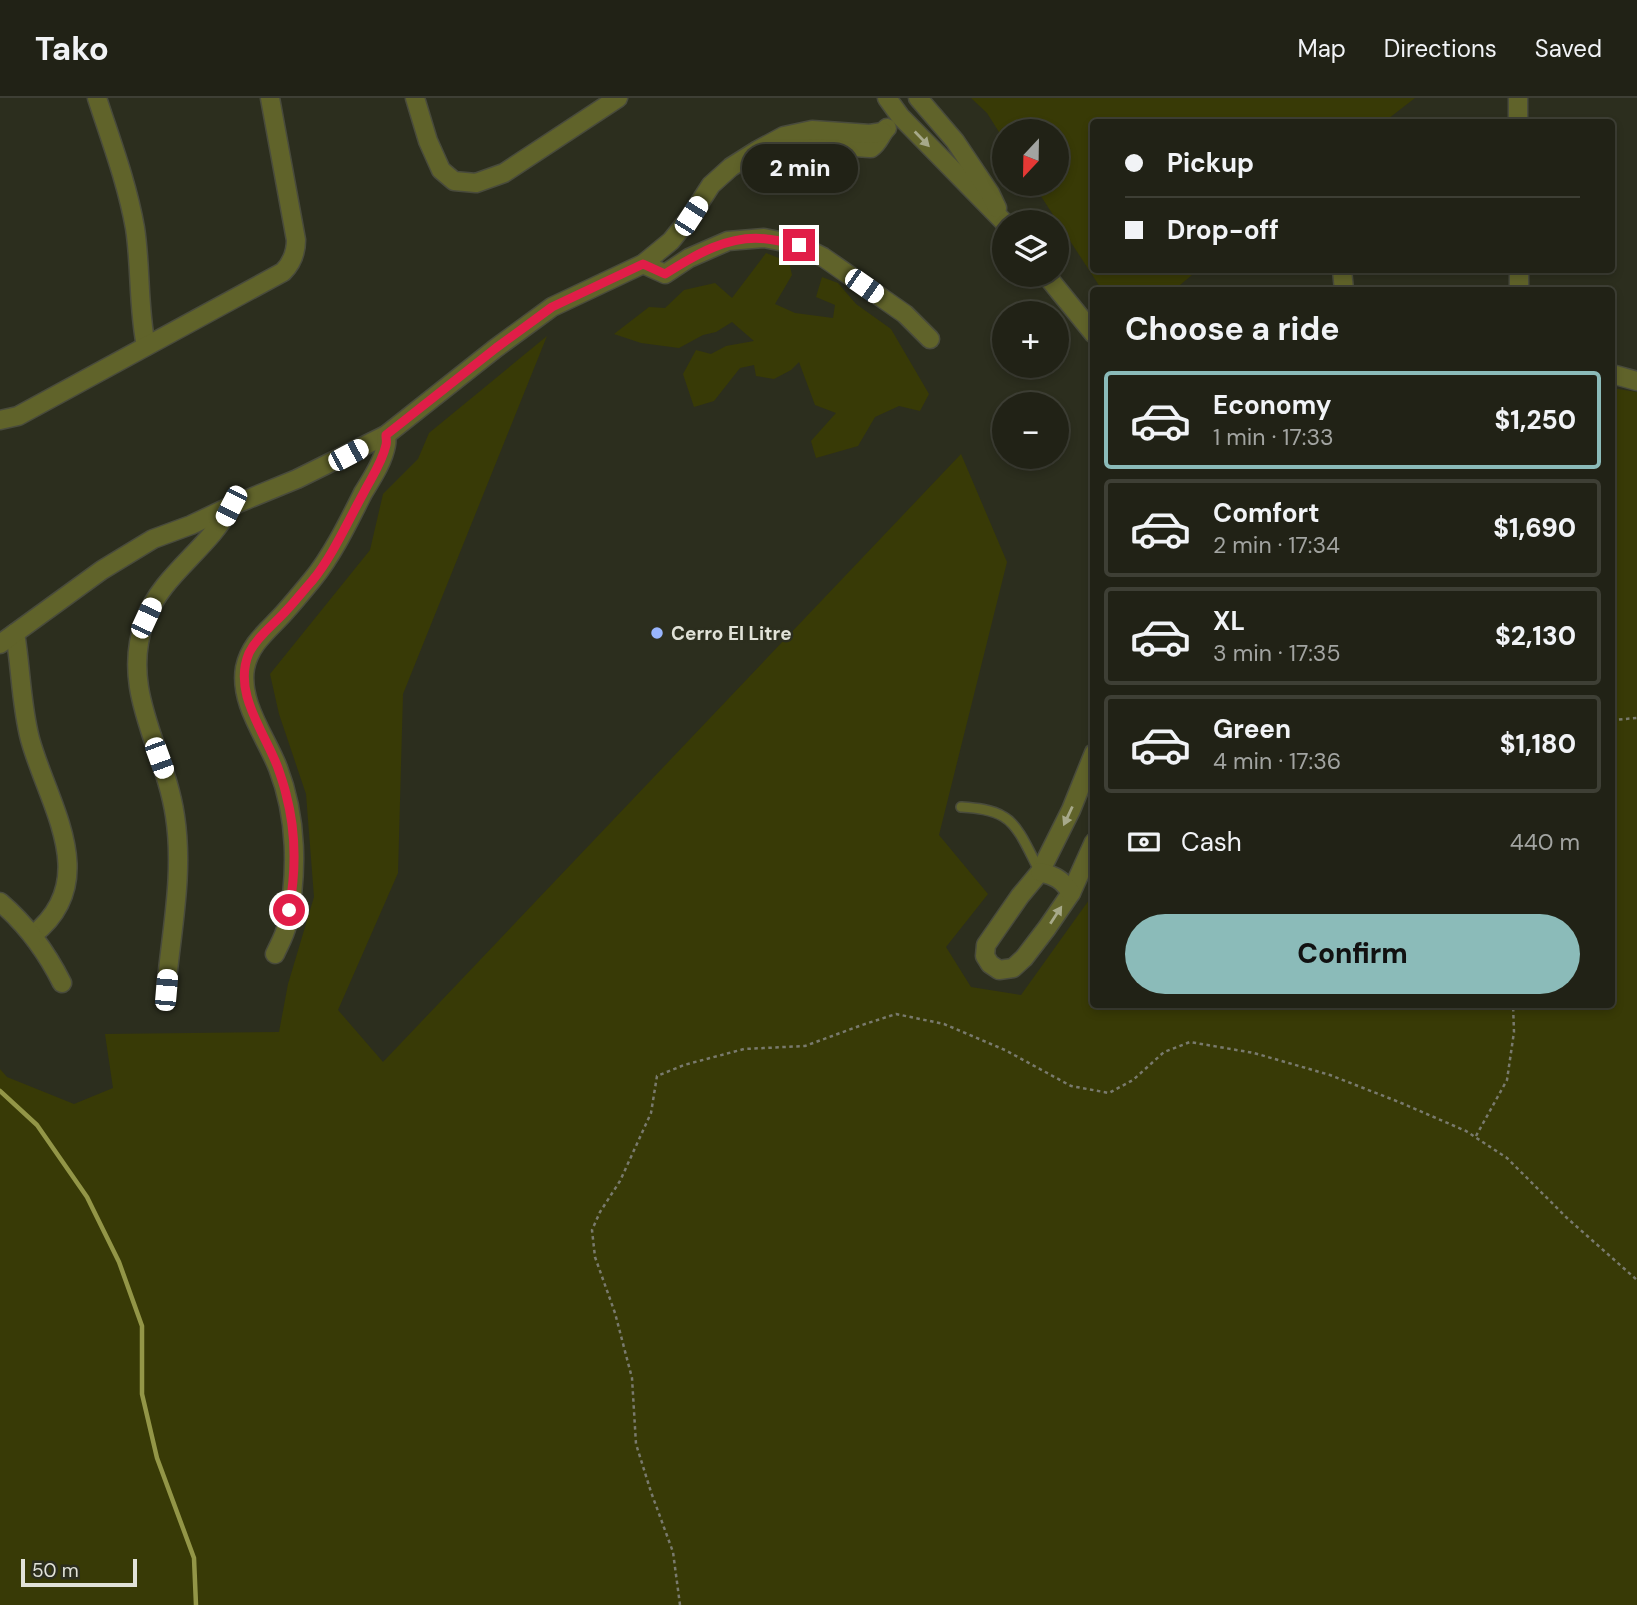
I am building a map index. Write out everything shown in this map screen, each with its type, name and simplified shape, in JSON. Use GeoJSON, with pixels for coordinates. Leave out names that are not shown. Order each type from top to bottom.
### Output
{"type":"FeatureCollection","features":[{"type":"Feature","properties":{"kind":"street"},"geometry":{"type":"LineString","coordinates":[[97,98],[125,182],[135,230],[146,346]]}},
{"type":"Feature","properties":{"kind":"street"},"geometry":{"type":"LineString","coordinates":[[0,420],[18,416],[283,272],[291,262],[296,240],[270,98]]}},
{"type":"Feature","properties":{"kind":"street"},"geometry":{"type":"LineString","coordinates":[[415,98],[420,119],[441,170],[454,181],[476,183],[504,173],[618,98]]}},
{"type":"Feature","properties":{"kind":"street"},"geometry":{"type":"LineString","coordinates":[[887,98],[900,116],[990,193],[999,210]]}},
{"type":"Feature","properties":{"kind":"street"},"geometry":{"type":"LineString","coordinates":[[918,98],[955,141],[966,173]]}},
{"type":"Feature","properties":{"kind":"street"},"geometry":{"type":"LineString","coordinates":[[1518,98],[1518,119]]}},
{"type":"Feature","properties":{"kind":"street"},"geometry":{"type":"LineString","coordinates":[[0,644],[102,570],[153,539],[297,480],[386,435],[552,307],[643,264],[671,241],[711,186],[731,167],[758,150],[784,135],[812,130],[870,134],[883,132],[900,116]]}},
{"type":"Feature","properties":{"kind":"street"},"geometry":{"type":"LineString","coordinates":[[643,264],[665,274],[689,258],[728,241],[764,238],[799,245],[823,257],[905,314],[930,339]]}},
{"type":"Feature","properties":{"kind":"street"},"geometry":{"type":"LineString","coordinates":[[1056,287],[1090,329]]}},
{"type":"Feature","properties":{"kind":"street"},"geometry":{"type":"LineString","coordinates":[[1615,375],[1637,381]]}},
{"type":"Feature","properties":{"kind":"street"},"geometry":{"type":"LineString","coordinates":[[275,954],[286,928],[292,892],[292,823],[278,768],[248,703],[245,670],[249,653],[257,641],[315,577],[340,536],[380,462],[387,443],[386,435]]}},
{"type":"Feature","properties":{"kind":"street"},"geometry":{"type":"LineString","coordinates":[[166,990],[176,910],[178,857],[175,816],[167,779],[141,700],[138,650],[146,618],[162,589],[223,522],[231,506]]}},
{"type":"Feature","properties":{"kind":"street"},"geometry":{"type":"LineString","coordinates":[[15,633],[29,738],[57,812],[68,862],[63,898],[50,919],[33,935]]}},
{"type":"Feature","properties":{"kind":"street"},"geometry":{"type":"LineString","coordinates":[[1090,763],[1071,810],[1040,872],[986,945],[985,956],[990,964],[999,970],[1013,968],[1024,958],[1070,892],[1090,850]]}},
{"type":"Feature","properties":{"kind":"street"},"geometry":{"type":"LineString","coordinates":[[1040,872],[1064,882],[1070,892]]}},
{"type":"Feature","properties":{"kind":"street"},"geometry":{"type":"LineString","coordinates":[[0,902],[33,935],[62,982]]}},
{"type":"Feature","properties":{"kind":"lane"},"geometry":{"type":"LineString","coordinates":[[961,807],[984,809],[1004,817],[1016,827],[1040,872]]}},
{"type":"Feature","properties":{"kind":"path"},"geometry":{"type":"LineString","coordinates":[[1615,720],[1637,718]]}},
{"type":"Feature","properties":{"kind":"path"},"geometry":{"type":"LineString","coordinates":[[1475,1137],[1507,1080],[1514,1032],[1513,1008]]}},
{"type":"Feature","properties":{"kind":"path"},"geometry":{"type":"LineString","coordinates":[[680,1605],[673,1552],[636,1444],[632,1378],[615,1313],[595,1257],[592,1230],[620,1181],[651,1113],[657,1076],[684,1065],[744,1049],[806,1046],[896,1014],[944,1024],[1005,1050],[1072,1086],[1109,1093],[1133,1080],[1164,1052],[1190,1042],[1254,1053],[1330,1074],[1466,1131],[1507,1158],[1567,1218],[1637,1280]]}},
{"type":"Feature","properties":{"kind":"shaded area"},"geometry":{"type":"Polygon","coordinates":[[[971,98],[1415,98],[1388,119],[1090,119],[1090,272],[1069,239],[1069,210],[1050,210],[1041,196],[1069,196],[1069,119],[992,121],[971,98]]]}},
{"type":"Feature","properties":{"kind":"shaded area"},"geometry":{"type":"Polygon","coordinates":[[[766,253],[789,262],[792,275],[775,304],[795,313],[833,318],[835,305],[816,297],[822,277],[838,283],[856,304],[891,329],[929,394],[920,411],[899,406],[875,417],[858,446],[816,458],[811,441],[836,413],[815,405],[799,362],[791,370],[774,379],[756,376],[754,365],[740,368],[714,401],[694,407],[683,374],[696,350],[711,354],[726,346],[754,341],[732,322],[679,348],[641,343],[614,334],[649,307],[665,308],[684,290],[715,283],[732,298],[766,253]]]}},
{"type":"Feature","properties":{"kind":"shaded area"},"geometry":{"type":"Polygon","coordinates":[[[1091,273],[1194,273],[1178,287],[1100,287],[1091,273]]]}},
{"type":"Feature","properties":{"kind":"shaded area"},"geometry":{"type":"Polygon","coordinates":[[[547,336],[403,694],[398,873],[338,1010],[383,1062],[961,454],[1007,562],[939,835],[988,894],[946,947],[971,987],[1021,995],[1090,899],[1090,1008],[1615,1008],[1615,388],[1637,392],[1637,1605],[0,1605],[0,1069],[7,1077],[74,1104],[113,1088],[105,1034],[279,1032],[288,984],[314,897],[306,794],[279,714],[270,674],[370,550],[383,494],[418,459],[429,433],[547,336]]]}},
{"type":"Feature","properties":{"kind":"waterway"},"geometry":{"type":"LineString","coordinates":[[0,1091],[37,1125],[87,1197],[119,1262],[142,1326],[142,1394],[157,1458],[194,1558],[196,1605]]}},
{"type":"Feature","properties":{"kind":"place","name":"Cerro El Litre"},"geometry":{"type":"Point","coordinates":[657,633]}},
{"type":"Feature","properties":{"kind":"route"},"geometry":{"type":"LineString","coordinates":[[289,910],[294,859],[292,823],[278,768],[248,703],[245,670],[249,653],[257,641],[315,577],[340,536],[380,462],[387,443],[386,435],[552,307],[643,264],[665,274],[689,258],[728,241],[764,238],[799,245]]}}]}
